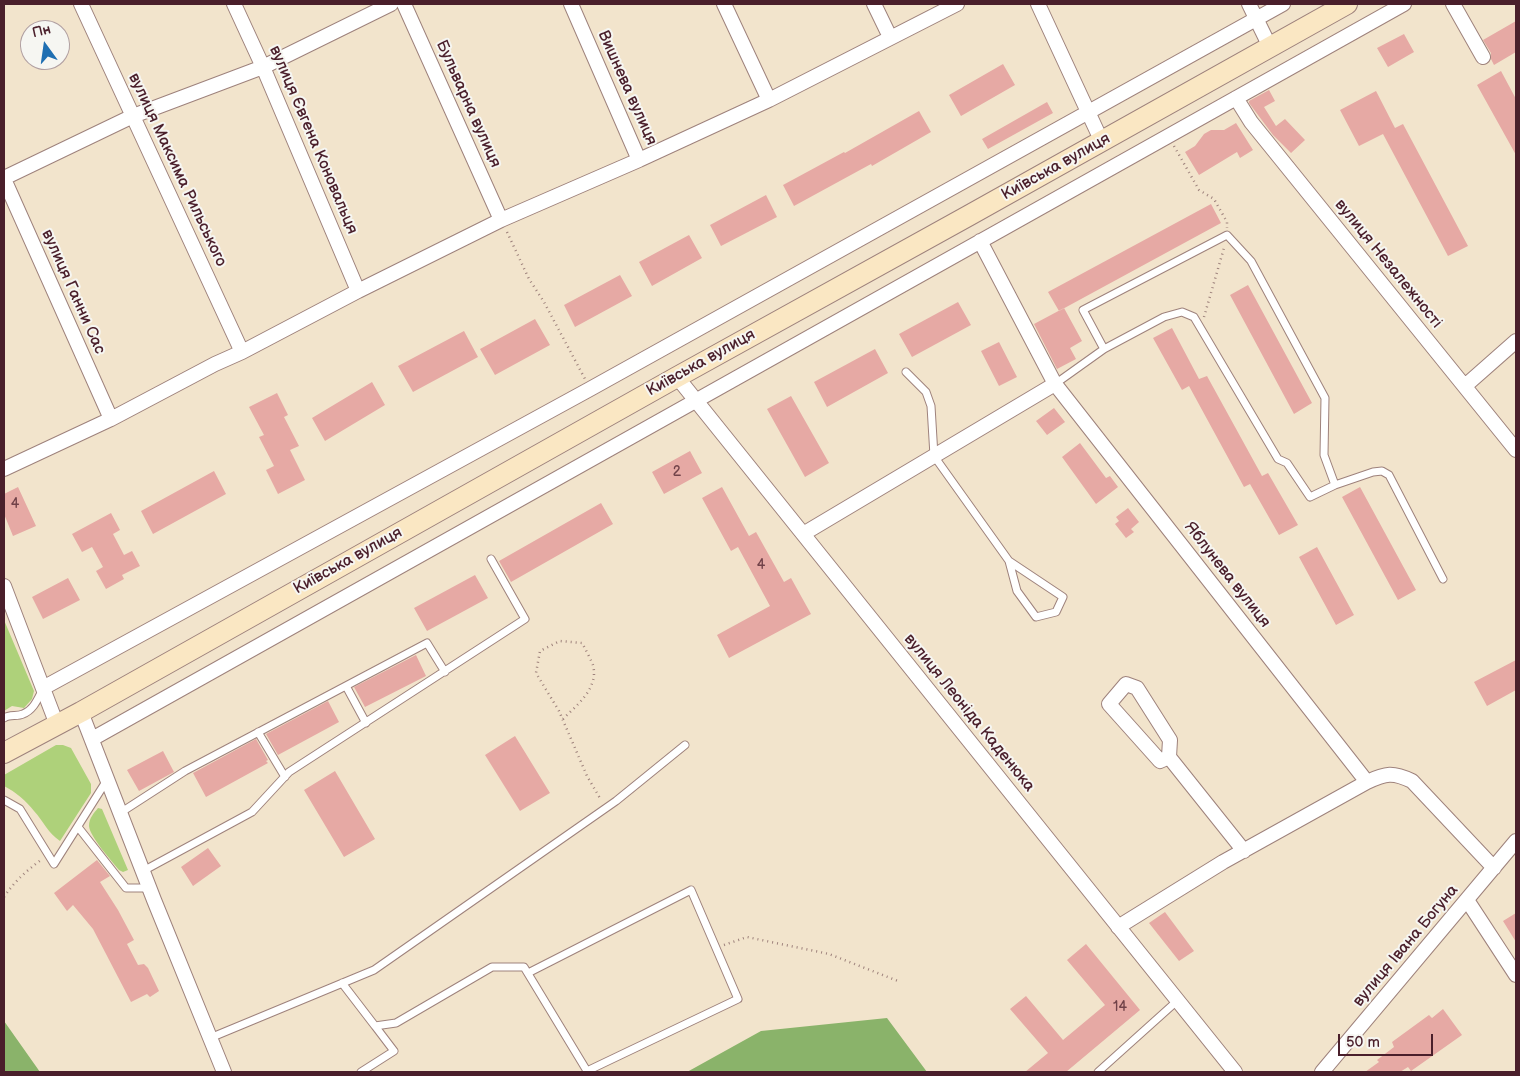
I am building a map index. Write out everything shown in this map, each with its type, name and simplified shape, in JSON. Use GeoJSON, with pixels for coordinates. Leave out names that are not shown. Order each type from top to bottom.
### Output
{"type":"FeatureCollection","features":[{"type":"Feature","properties":{"kind":"main road","name":"Київська вулиця"},"geometry":{"type":"LineString","coordinates":[[4,753],[81,712],[677,376],[1102,142],[1346,4]]}},
{"type":"Feature","properties":{"kind":"street","name":"вулиця Максима Рильського"},"geometry":{"type":"LineString","coordinates":[[81,4],[242,352]]}},
{"type":"Feature","properties":{"kind":"street","name":"вулиця Євгена Коновальця"},"geometry":{"type":"LineString","coordinates":[[234,4],[263,67],[358,291]]}},
{"type":"Feature","properties":{"kind":"street"},"geometry":{"type":"LineString","coordinates":[[4,179],[133,116],[263,67],[391,4]]}},
{"type":"Feature","properties":{"kind":"street","name":"Бульварна вулиця"},"geometry":{"type":"LineString","coordinates":[[404,4],[501,220]]}},
{"type":"Feature","properties":{"kind":"street","name":"Вишнева вулиця"},"geometry":{"type":"LineString","coordinates":[[571,4],[639,160]]}},
{"type":"Feature","properties":{"kind":"street"},"geometry":{"type":"LineString","coordinates":[[724,4],[768,100]]}},
{"type":"Feature","properties":{"kind":"street"},"geometry":{"type":"LineString","coordinates":[[874,4],[890,37]]}},
{"type":"Feature","properties":{"kind":"street"},"geometry":{"type":"LineString","coordinates":[[4,469],[111,419],[358,291],[501,220],[639,160],[768,100],[957,4]]}},
{"type":"Feature","properties":{"kind":"street"},"geometry":{"type":"LineString","coordinates":[[1038,4],[1102,142]]}},
{"type":"Feature","properties":{"kind":"street"},"geometry":{"type":"LineString","coordinates":[[1249,4],[1270,47]]}},
{"type":"Feature","properties":{"kind":"street"},"geometry":{"type":"LineString","coordinates":[[43,688],[590,389],[1284,4]]}},
{"type":"Feature","properties":{"kind":"street"},"geometry":{"type":"LineString","coordinates":[[92,739],[1404,4]]}},
{"type":"Feature","properties":{"kind":"street"},"geometry":{"type":"LineString","coordinates":[[1453,4],[1483,57]]}},
{"type":"Feature","properties":{"kind":"street","name":"вулиця Незалежності"},"geometry":{"type":"LineString","coordinates":[[1236,98],[1251,122],[1516,450]]}},
{"type":"Feature","properties":{"kind":"street","name":"вулиця Ганни Сас"},"geometry":{"type":"LineString","coordinates":[[4,179],[111,419]]}},
{"type":"Feature","properties":{"kind":"street","name":"Яблунева вулиця"},"geometry":{"type":"LineString","coordinates":[[980,241],[1055,384],[1367,782]]}},
{"type":"Feature","properties":{"kind":"street"},"geometry":{"type":"LineString","coordinates":[[1465,386],[1516,341]]}},
{"type":"Feature","properties":{"kind":"street","name":"вулиця Леоніда Каденюка"},"geometry":{"type":"LineString","coordinates":[[677,376],[1235,1072]]}},
{"type":"Feature","properties":{"kind":"street"},"geometry":{"type":"LineString","coordinates":[[803,534],[1055,384]]}},
{"type":"Feature","properties":{"kind":"street"},"geometry":{"type":"LineString","coordinates":[[4,587],[57,725]]}},
{"type":"Feature","properties":{"kind":"street"},"geometry":{"type":"LineString","coordinates":[[1169,757],[1160,761],[1109,704],[1126,684],[1137,688],[1170,740],[1169,757],[1244,851]]}},
{"type":"Feature","properties":{"kind":"street"},"geometry":{"type":"LineString","coordinates":[[81,712],[142,871],[224,1072]]}},
{"type":"Feature","properties":{"kind":"street"},"geometry":{"type":"LineString","coordinates":[[1118,927],[1244,851],[1382,775],[1397,774],[1412,781],[1494,868]]}},
{"type":"Feature","properties":{"kind":"street","name":"вулиця Івана Богуна"},"geometry":{"type":"LineString","coordinates":[[1322,1072],[1516,841]]}},
{"type":"Feature","properties":{"kind":"street"},"geometry":{"type":"LineString","coordinates":[[1467,900],[1516,975]]}},
{"type":"Feature","properties":{"kind":"lane"},"geometry":{"type":"LineString","coordinates":[[1104,349],[1083,310],[1227,235],[1251,261],[1325,398],[1324,455],[1335,485]]}},
{"type":"Feature","properties":{"kind":"lane"},"geometry":{"type":"LineString","coordinates":[[1055,384],[1104,349],[1164,317],[1182,312],[1194,317],[1278,459],[1287,463],[1310,497],[1335,485],[1382,470],[1389,475],[1443,579]]}},
{"type":"Feature","properties":{"kind":"lane"},"geometry":{"type":"LineString","coordinates":[[906,372],[926,392],[931,406],[934,456],[1009,561],[1017,592],[1036,617],[1056,612],[1063,596],[1009,561]]}},
{"type":"Feature","properties":{"kind":"lane"},"geometry":{"type":"LineString","coordinates":[[142,871],[252,812],[289,772],[525,620],[492,559]]}},
{"type":"Feature","properties":{"kind":"lane"},"geometry":{"type":"LineString","coordinates":[[120,813],[185,771],[427,643],[445,672]]}},
{"type":"Feature","properties":{"kind":"lane"},"geometry":{"type":"LineString","coordinates":[[346,686],[366,723]]}},
{"type":"Feature","properties":{"kind":"lane"},"geometry":{"type":"LineString","coordinates":[[4,718],[9,715],[23,714],[33,707],[43,688]]}},
{"type":"Feature","properties":{"kind":"lane"},"geometry":{"type":"LineString","coordinates":[[258,732],[285,777]]}},
{"type":"Feature","properties":{"kind":"lane"},"geometry":{"type":"LineString","coordinates":[[210,1038],[374,970],[606,808],[685,745]]}},
{"type":"Feature","properties":{"kind":"lane"},"geometry":{"type":"LineString","coordinates":[[4,800],[20,809],[54,864],[107,780]]}},
{"type":"Feature","properties":{"kind":"lane"},"geometry":{"type":"LineString","coordinates":[[78,826],[126,888],[149,888]]}},
{"type":"Feature","properties":{"kind":"lane"},"geometry":{"type":"LineString","coordinates":[[375,1026],[396,1023],[492,967],[524,966],[528,973],[587,1071],[738,999],[691,890],[528,973]]}},
{"type":"Feature","properties":{"kind":"lane"},"geometry":{"type":"LineString","coordinates":[[342,983],[394,1051],[361,1072]]}},
{"type":"Feature","properties":{"kind":"lane"},"geometry":{"type":"LineString","coordinates":[[1098,1072],[1178,1001]]}},
{"type":"Feature","properties":{"kind":"path"},"geometry":{"type":"LineString","coordinates":[[1168,136],[1199,190],[1214,199],[1227,222],[1227,235],[1201,328]]}},
{"type":"Feature","properties":{"kind":"path"},"geometry":{"type":"LineString","coordinates":[[501,220],[529,279],[544,302],[590,389]]}},
{"type":"Feature","properties":{"kind":"path"},"geometry":{"type":"LineString","coordinates":[[563,719],[580,703],[593,685],[593,666],[582,643],[560,640],[540,651],[536,673],[563,719],[587,776],[606,808]]}},
{"type":"Feature","properties":{"kind":"path"},"geometry":{"type":"LineString","coordinates":[[4,897],[11,886],[26,870],[49,855]]}},
{"type":"Feature","properties":{"kind":"path"},"geometry":{"type":"LineString","coordinates":[[716,948],[746,938],[829,954],[898,981]]}},
{"type":"Feature","properties":{"kind":"green space"},"geometry":{"type":"Polygon","coordinates":[[[4,620],[34,691],[32,699],[24,708],[12,706],[4,711],[4,620]]]}},
{"type":"Feature","properties":{"kind":"green space"},"geometry":{"type":"Polygon","coordinates":[[[56,745],[71,748],[91,784],[91,793],[60,841],[24,800],[4,786],[4,775],[56,745]]]}},
{"type":"Feature","properties":{"kind":"green space"},"geometry":{"type":"Polygon","coordinates":[[[98,808],[102,809],[128,870],[123,872],[119,870],[90,831],[90,821],[98,808]]]}},
{"type":"Feature","properties":{"kind":"green space"},"geometry":{"type":"Polygon","coordinates":[[[887,1018],[927,1072],[687,1072],[761,1031],[887,1018]]]}},
{"type":"Feature","properties":{"kind":"green space"},"geometry":{"type":"Polygon","coordinates":[[[4,1021],[40,1072],[4,1072],[4,1021]]]}},
{"type":"Feature","properties":{"kind":"building"},"geometry":{"type":"Polygon","coordinates":[[[1516,21],[1516,52],[1494,65],[1491,53],[1483,40],[1516,21]]]}},
{"type":"Feature","properties":{"kind":"building"},"geometry":{"type":"Polygon","coordinates":[[[1404,34],[1414,52],[1388,67],[1377,48],[1404,34]]]}},
{"type":"Feature","properties":{"kind":"building"},"geometry":{"type":"Polygon","coordinates":[[[1003,64],[1015,85],[961,116],[949,95],[1003,64]]]}},
{"type":"Feature","properties":{"kind":"building"},"geometry":{"type":"Polygon","coordinates":[[[1501,71],[1516,99],[1516,155],[1477,85],[1501,71]]]}},
{"type":"Feature","properties":{"kind":"building"},"geometry":{"type":"Polygon","coordinates":[[[1269,90],[1275,101],[1264,107],[1276,126],[1285,119],[1305,140],[1291,153],[1273,135],[1249,103],[1249,101],[1269,90]]]}},
{"type":"Feature","properties":{"kind":"building"},"geometry":{"type":"Polygon","coordinates":[[[1376,91],[1395,128],[1403,124],[1468,246],[1448,256],[1383,134],[1359,146],[1340,110],[1376,91]]]}},
{"type":"Feature","properties":{"kind":"building"},"geometry":{"type":"Polygon","coordinates":[[[1047,102],[1053,113],[988,149],[982,139],[1047,102]]]}},
{"type":"Feature","properties":{"kind":"building"},"geometry":{"type":"Polygon","coordinates":[[[919,111],[931,132],[872,166],[871,164],[794,206],[783,185],[845,153],[919,111]]]}},
{"type":"Feature","properties":{"kind":"building"},"geometry":{"type":"Polygon","coordinates":[[[1236,123],[1253,150],[1240,158],[1237,152],[1199,175],[1185,152],[1195,146],[1204,134],[1211,130],[1224,130],[1236,123]]]}},
{"type":"Feature","properties":{"kind":"building"},"geometry":{"type":"Polygon","coordinates":[[[766,195],[777,217],[721,246],[710,225],[766,195]]]}},
{"type":"Feature","properties":{"kind":"building"},"geometry":{"type":"Polygon","coordinates":[[[1211,204],[1221,223],[1059,311],[1048,292],[1211,204]]]}},
{"type":"Feature","properties":{"kind":"building"},"geometry":{"type":"Polygon","coordinates":[[[689,235],[702,258],[652,286],[639,262],[689,235]]]}},
{"type":"Feature","properties":{"kind":"building"},"geometry":{"type":"Polygon","coordinates":[[[620,275],[632,296],[575,327],[564,305],[620,275]]]}},
{"type":"Feature","properties":{"kind":"building"},"geometry":{"type":"Polygon","coordinates":[[[1248,285],[1312,403],[1294,414],[1230,295],[1248,285]]]}},
{"type":"Feature","properties":{"kind":"building"},"geometry":{"type":"Polygon","coordinates":[[[958,302],[971,325],[912,357],[899,334],[958,302]]]}},
{"type":"Feature","properties":{"kind":"building"},"geometry":{"type":"Polygon","coordinates":[[[1064,308],[1082,341],[1070,348],[1076,359],[1057,369],[1034,324],[1064,308]]]}},
{"type":"Feature","properties":{"kind":"building"},"geometry":{"type":"Polygon","coordinates":[[[535,319],[550,345],[495,375],[480,349],[535,319]]]}},
{"type":"Feature","properties":{"kind":"building"},"geometry":{"type":"Polygon","coordinates":[[[1172,328],[1199,379],[1207,376],[1262,476],[1268,473],[1298,525],[1279,535],[1250,484],[1244,487],[1189,386],[1182,390],[1153,338],[1172,328]]]}},
{"type":"Feature","properties":{"kind":"building"},"geometry":{"type":"Polygon","coordinates":[[[464,331],[478,357],[413,392],[398,366],[464,331]]]}},
{"type":"Feature","properties":{"kind":"building"},"geometry":{"type":"Polygon","coordinates":[[[999,342],[1017,377],[999,386],[981,351],[999,342]]]}},
{"type":"Feature","properties":{"kind":"building"},"geometry":{"type":"Polygon","coordinates":[[[875,349],[888,373],[827,407],[814,382],[875,349]]]}},
{"type":"Feature","properties":{"kind":"building"},"geometry":{"type":"Polygon","coordinates":[[[372,382],[385,405],[325,441],[312,418],[372,382]]]}},
{"type":"Feature","properties":{"kind":"building"},"geometry":{"type":"Polygon","coordinates":[[[277,393],[288,415],[284,417],[299,446],[290,450],[305,480],[278,494],[266,470],[274,466],[259,437],[264,435],[249,407],[277,393]]]}},
{"type":"Feature","properties":{"kind":"building"},"geometry":{"type":"Polygon","coordinates":[[[791,396],[829,463],[805,477],[767,409],[791,396]]]}},
{"type":"Feature","properties":{"kind":"building"},"geometry":{"type":"Polygon","coordinates":[[[1054,408],[1065,422],[1047,435],[1036,421],[1054,408]]]}},
{"type":"Feature","properties":{"kind":"building"},"geometry":{"type":"Polygon","coordinates":[[[1080,443],[1106,478],[1110,476],[1118,487],[1096,504],[1062,457],[1080,443]]]}},
{"type":"Feature","properties":{"kind":"building"},"geometry":{"type":"Polygon","coordinates":[[[690,451],[702,473],[664,494],[652,472],[690,451]]]}},
{"type":"Feature","properties":{"kind":"building"},"geometry":{"type":"Polygon","coordinates":[[[214,471],[226,494],[153,534],[141,511],[214,471]]]}},
{"type":"Feature","properties":{"kind":"building"},"geometry":{"type":"Polygon","coordinates":[[[18,487],[36,526],[13,536],[4,514],[4,494],[18,487]]]}},
{"type":"Feature","properties":{"kind":"building"},"geometry":{"type":"Polygon","coordinates":[[[722,487],[749,536],[756,532],[784,582],[791,578],[811,614],[729,658],[717,635],[770,606],[738,547],[731,551],[702,498],[722,487]]]}},
{"type":"Feature","properties":{"kind":"building"},"geometry":{"type":"Polygon","coordinates":[[[1360,487],[1416,590],[1398,600],[1342,497],[1360,487]]]}},
{"type":"Feature","properties":{"kind":"building"},"geometry":{"type":"Polygon","coordinates":[[[601,503],[613,524],[511,582],[499,561],[601,503]]]}},
{"type":"Feature","properties":{"kind":"building"},"geometry":{"type":"Polygon","coordinates":[[[1128,508],[1139,522],[1131,529],[1134,532],[1126,538],[1115,524],[1119,521],[1116,517],[1128,508]]]}},
{"type":"Feature","properties":{"kind":"building"},"geometry":{"type":"Polygon","coordinates":[[[111,513],[120,530],[113,534],[124,555],[132,551],[140,566],[122,575],[124,579],[106,589],[96,571],[103,567],[92,547],[82,552],[72,534],[111,513]]]}},
{"type":"Feature","properties":{"kind":"building"},"geometry":{"type":"Polygon","coordinates":[[[1317,547],[1354,615],[1336,625],[1299,557],[1317,547]]]}},
{"type":"Feature","properties":{"kind":"building"},"geometry":{"type":"Polygon","coordinates":[[[475,575],[488,598],[427,631],[414,608],[475,575]]]}},
{"type":"Feature","properties":{"kind":"building"},"geometry":{"type":"Polygon","coordinates":[[[68,578],[80,600],[43,619],[32,597],[68,578]]]}},
{"type":"Feature","properties":{"kind":"building"},"geometry":{"type":"Polygon","coordinates":[[[416,655],[426,676],[365,707],[354,687],[416,655]]]}},
{"type":"Feature","properties":{"kind":"building"},"geometry":{"type":"Polygon","coordinates":[[[1516,660],[1516,690],[1487,706],[1474,682],[1516,660]]]}},
{"type":"Feature","properties":{"kind":"building"},"geometry":{"type":"Polygon","coordinates":[[[328,701],[339,722],[278,755],[266,734],[328,701]]]}},
{"type":"Feature","properties":{"kind":"building"},"geometry":{"type":"Polygon","coordinates":[[[515,736],[550,793],[520,811],[485,755],[515,736]]]}},
{"type":"Feature","properties":{"kind":"building"},"geometry":{"type":"Polygon","coordinates":[[[256,739],[268,763],[206,797],[193,773],[256,739]]]}},
{"type":"Feature","properties":{"kind":"building"},"geometry":{"type":"Polygon","coordinates":[[[163,751],[174,772],[139,791],[127,770],[163,751]]]}},
{"type":"Feature","properties":{"kind":"building"},"geometry":{"type":"Polygon","coordinates":[[[335,771],[375,839],[344,857],[304,790],[335,771]]]}},
{"type":"Feature","properties":{"kind":"building"},"geometry":{"type":"Polygon","coordinates":[[[208,848],[221,866],[193,886],[181,867],[208,848]]]}},
{"type":"Feature","properties":{"kind":"building"},"geometry":{"type":"Polygon","coordinates":[[[97,860],[110,876],[100,882],[134,940],[127,944],[138,965],[144,964],[148,968],[159,991],[150,997],[147,994],[131,1002],[93,929],[73,905],[67,911],[54,893],[97,860]]]}},
{"type":"Feature","properties":{"kind":"building"},"geometry":{"type":"Polygon","coordinates":[[[1165,912],[1194,951],[1179,961],[1149,923],[1165,912]]]}},
{"type":"Feature","properties":{"kind":"building"},"geometry":{"type":"Polygon","coordinates":[[[1516,913],[1516,942],[1503,921],[1516,913]]]}},
{"type":"Feature","properties":{"kind":"building"},"geometry":{"type":"Polygon","coordinates":[[[1086,944],[1140,1010],[1066,1072],[1025,1072],[1048,1053],[1010,1009],[1026,996],[1063,1040],[1105,1005],[1067,960],[1086,944]]]}},
{"type":"Feature","properties":{"kind":"building"},"geometry":{"type":"Polygon","coordinates":[[[1443,1009],[1462,1035],[1411,1071],[1408,1067],[1400,1072],[1365,1072],[1379,1062],[1377,1060],[1394,1047],[1392,1042],[1429,1015],[1432,1018],[1443,1009]]]}}]}
